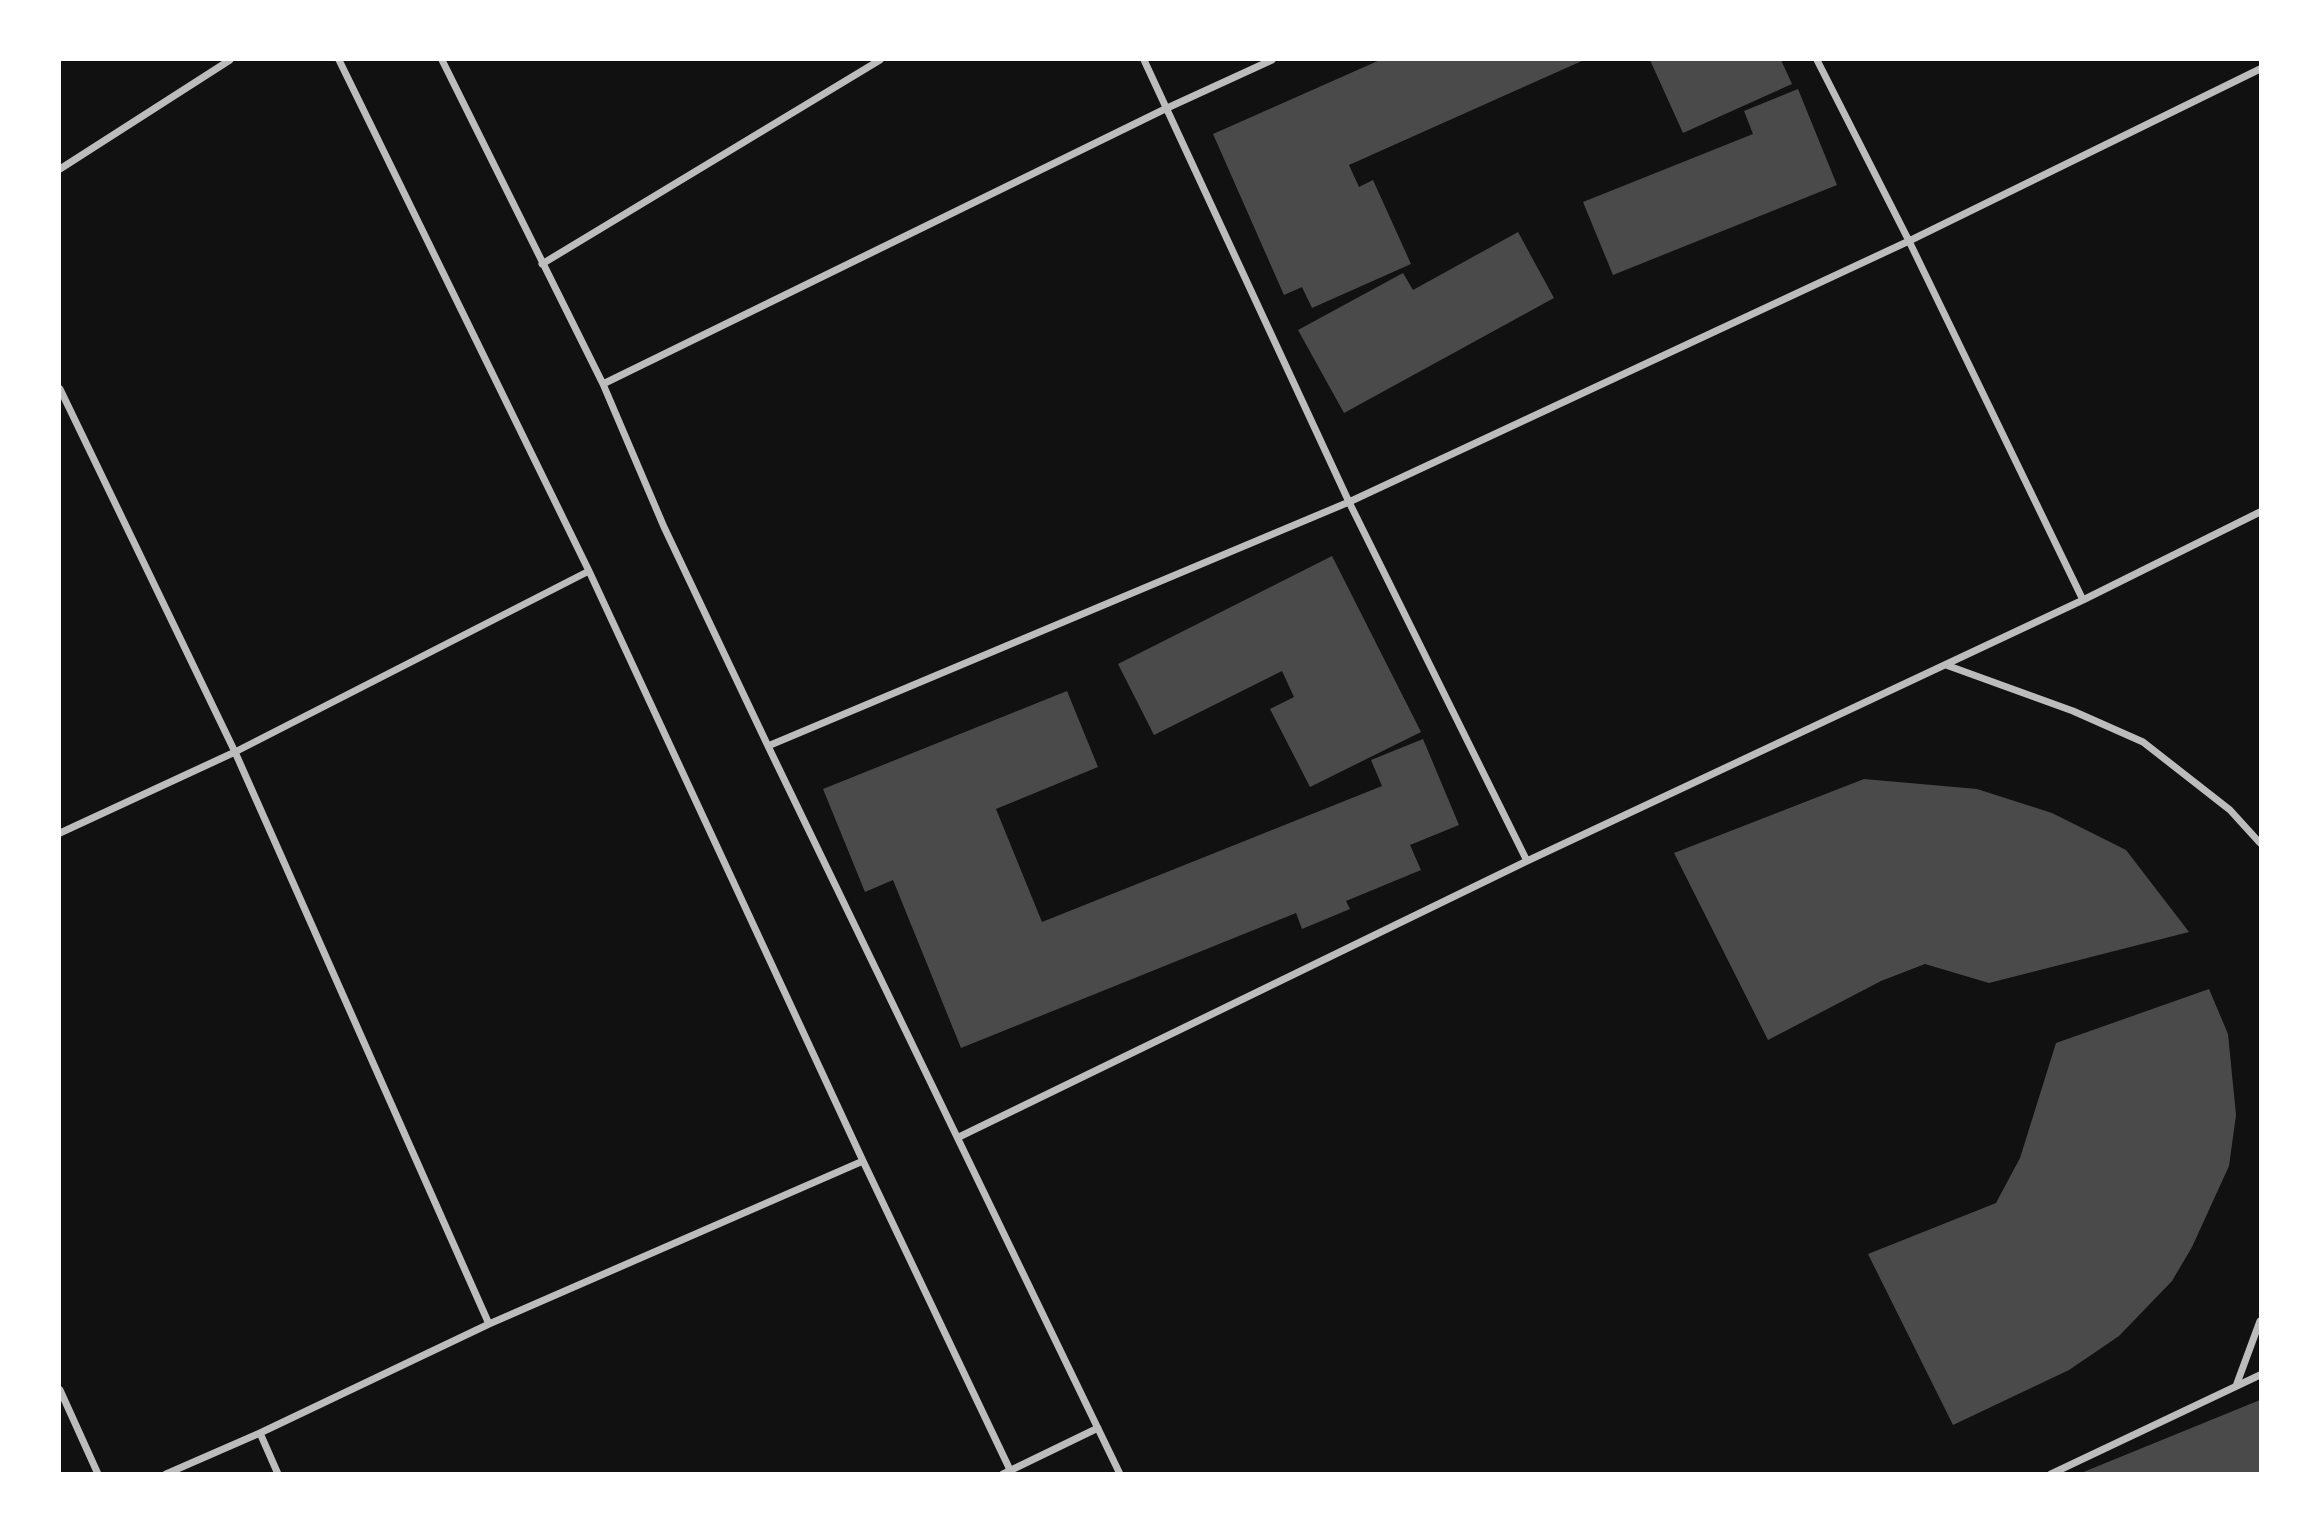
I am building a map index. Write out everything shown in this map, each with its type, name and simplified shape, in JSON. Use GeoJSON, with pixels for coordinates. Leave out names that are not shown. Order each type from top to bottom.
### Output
{"type":"FeatureCollection","features":[{"type":"Feature","properties":{"kind":"street"},"geometry":{"type":"LineString","coordinates":[[60,169],[230,60]]}},
{"type":"Feature","properties":{"kind":"street"},"geometry":{"type":"LineString","coordinates":[[339,60],[589,571],[1008,1472],[1098,1428]]}},
{"type":"Feature","properties":{"kind":"street"},"geometry":{"type":"LineString","coordinates":[[442,60],[603,384],[664,527],[1119,1474]]}},
{"type":"Feature","properties":{"kind":"street"},"geometry":{"type":"LineString","coordinates":[[542,264],[880,60]]}},
{"type":"Feature","properties":{"kind":"street"},"geometry":{"type":"LineString","coordinates":[[1144,60],[1349,502],[1527,860]]}},
{"type":"Feature","properties":{"kind":"street"},"geometry":{"type":"LineString","coordinates":[[603,384],[1166,109],[1272,60]]}},
{"type":"Feature","properties":{"kind":"street"},"geometry":{"type":"LineString","coordinates":[[1817,60],[1909,241],[2083,600]]}},
{"type":"Feature","properties":{"kind":"street"},"geometry":{"type":"LineString","coordinates":[[768,746],[1349,502],[1909,241],[2260,69]]}},
{"type":"Feature","properties":{"kind":"street"},"geometry":{"type":"LineString","coordinates":[[60,389],[235,752],[489,1324]]}},
{"type":"Feature","properties":{"kind":"street"},"geometry":{"type":"LineString","coordinates":[[959,1137],[1527,860],[2083,600],[2260,512]]}},
{"type":"Feature","properties":{"kind":"street"},"geometry":{"type":"LineString","coordinates":[[60,833],[235,752],[589,571]]}},
{"type":"Feature","properties":{"kind":"street"},"geometry":{"type":"LineString","coordinates":[[1946,664],[2073,711],[2143,742],[2230,810],[2260,843]]}},
{"type":"Feature","properties":{"kind":"street"},"geometry":{"type":"LineString","coordinates":[[166,1474],[260,1433],[489,1324],[863,1161]]}},
{"type":"Feature","properties":{"kind":"street"},"geometry":{"type":"LineString","coordinates":[[2236,1387],[2260,1321]]}},
{"type":"Feature","properties":{"kind":"street"},"geometry":{"type":"LineString","coordinates":[[2051,1474],[2260,1375]]}},
{"type":"Feature","properties":{"kind":"street"},"geometry":{"type":"LineString","coordinates":[[60,1390],[98,1474]]}},
{"type":"Feature","properties":{"kind":"street"},"geometry":{"type":"LineString","coordinates":[[260,1433],[278,1474]]}},
{"type":"Feature","properties":{"kind":"building"},"geometry":{"type":"Polygon","coordinates":[[[1380,60],[1584,60],[1349,165],[1359,187],[1373,180],[1411,264],[1312,308],[1302,287],[1284,295],[1213,134],[1380,60]]]}},
{"type":"Feature","properties":{"kind":"building"},"geometry":{"type":"Polygon","coordinates":[[[1650,60],[1781,60],[1792,84],[1683,133],[1650,60]]]}},
{"type":"Feature","properties":{"kind":"building"},"geometry":{"type":"Polygon","coordinates":[[[1798,89],[1837,185],[1613,275],[1583,202],[1753,134],[1744,111],[1798,89]]]}},
{"type":"Feature","properties":{"kind":"building"},"geometry":{"type":"Polygon","coordinates":[[[1518,232],[1554,298],[1344,413],[1298,330],[1403,273],[1413,290],[1518,232]]]}},
{"type":"Feature","properties":{"kind":"building"},"geometry":{"type":"Polygon","coordinates":[[[1332,556],[1421,732],[1310,787],[1270,709],[1294,697],[1282,671],[1154,735],[1118,664],[1332,556]]]}},
{"type":"Feature","properties":{"kind":"building"},"geometry":{"type":"Polygon","coordinates":[[[1067,691],[1098,767],[996,809],[1042,922],[1382,786],[1371,760],[1423,739],[1459,825],[1410,845],[1421,870],[1346,901],[1350,909],[1302,929],[1296,913],[961,1048],[893,880],[865,892],[823,789],[1067,691]]]}},
{"type":"Feature","properties":{"kind":"building"},"geometry":{"type":"Polygon","coordinates":[[[1864,779],[1977,789],[2052,813],[2126,850],[2189,932],[1989,983],[1925,964],[1881,981],[1768,1040],[1674,853],[1864,779]]]}},
{"type":"Feature","properties":{"kind":"building"},"geometry":{"type":"Polygon","coordinates":[[[2209,989],[2228,1034],[2236,1115],[2229,1166],[2192,1247],[2172,1281],[2119,1336],[2069,1370],[1953,1425],[1868,1254],[1996,1203],[2020,1158],[2056,1043],[2209,989]]]}},
{"type":"Feature","properties":{"kind":"building"},"geometry":{"type":"Polygon","coordinates":[[[2260,1400],[2260,1474],[2081,1474],[2081,1473],[2260,1400]]]}}]}
